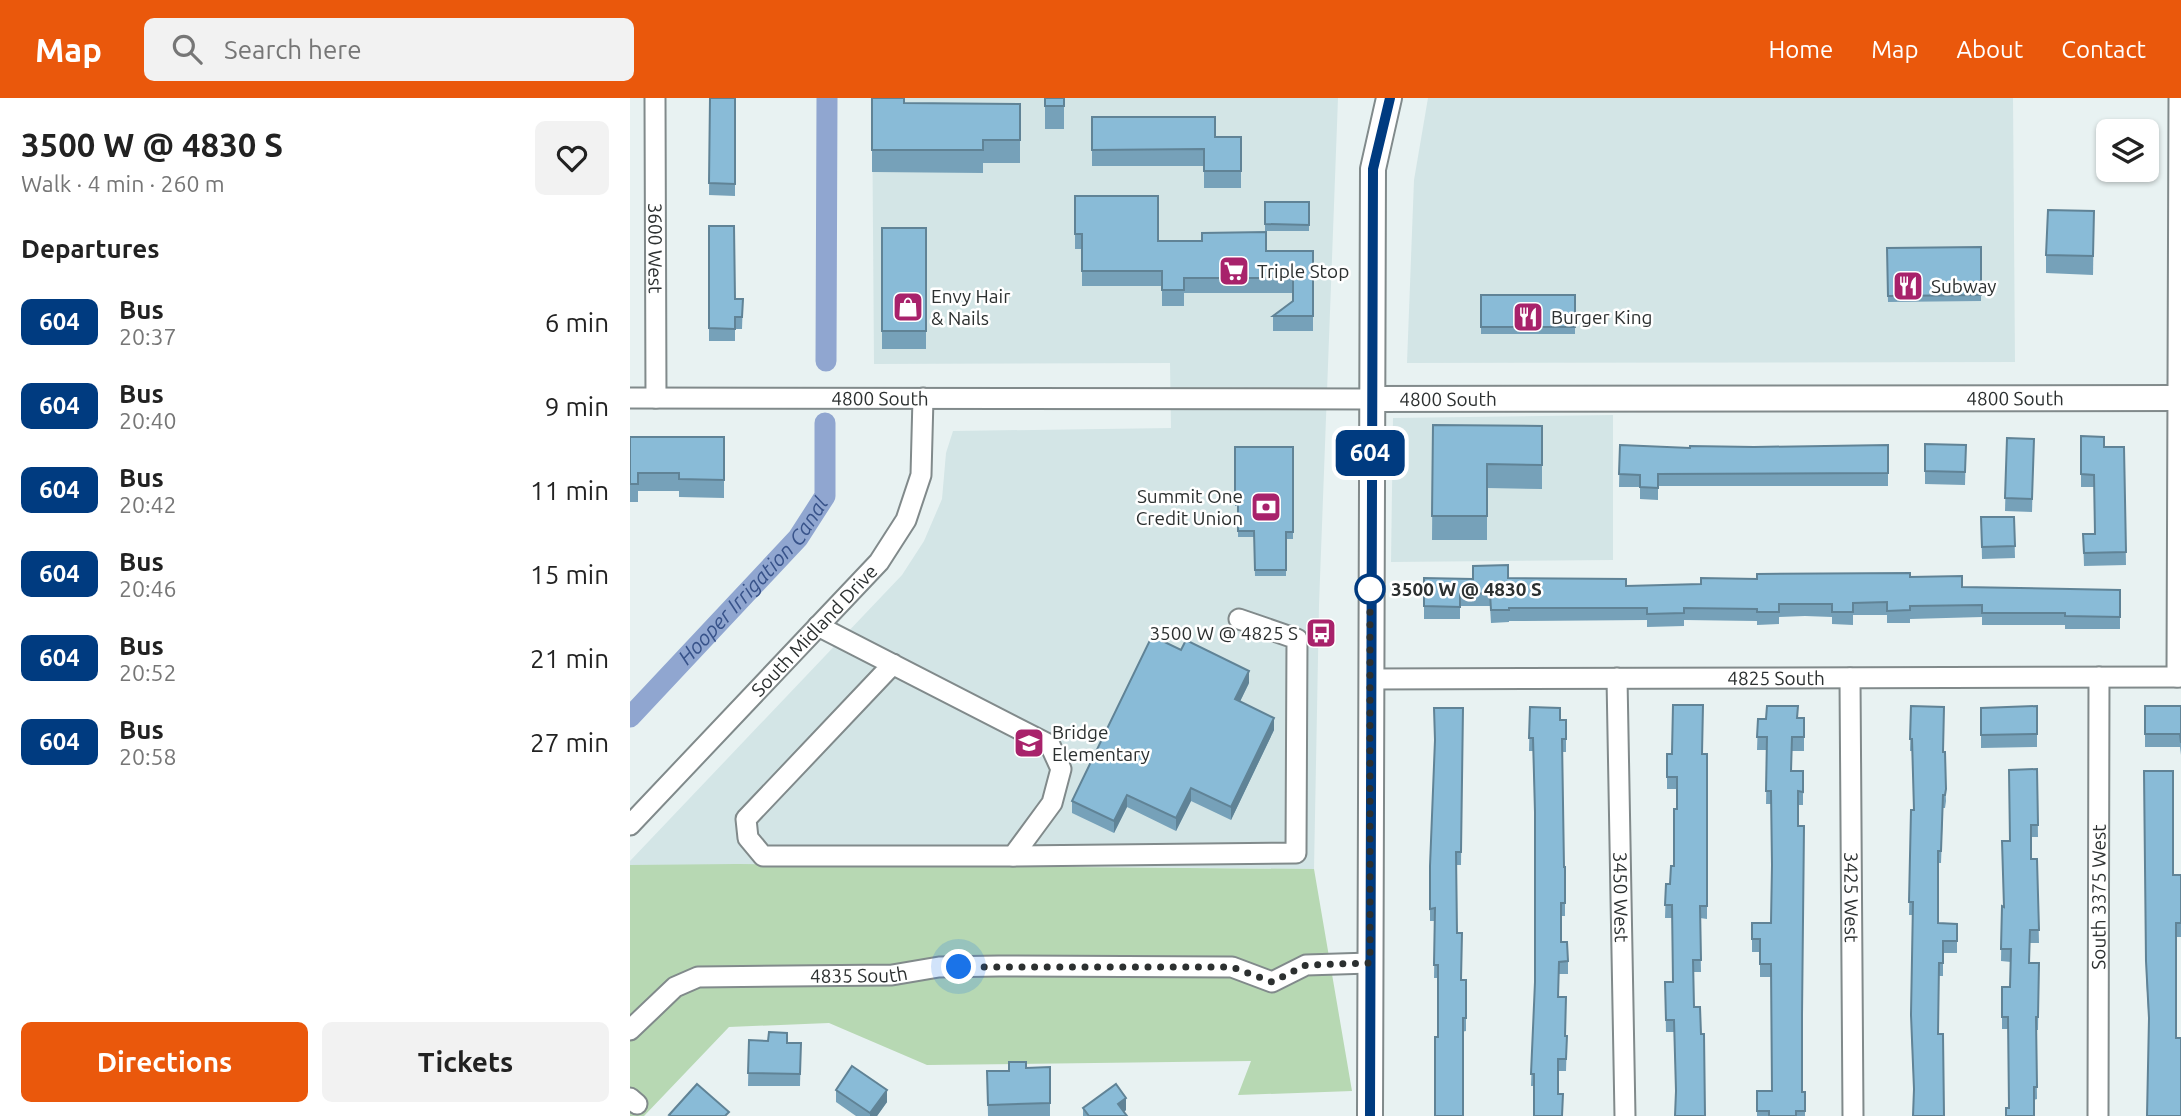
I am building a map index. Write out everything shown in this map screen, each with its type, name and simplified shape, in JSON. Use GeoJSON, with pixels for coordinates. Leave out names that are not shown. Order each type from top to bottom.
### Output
{"type":"FeatureCollection","features":[{"type":"Feature","properties":{"kind":"main road"},"geometry":{"type":"LineString","coordinates":[[1370,1116],[1370,399],[1373,169],[1390,98]]}},
{"type":"Feature","properties":{"kind":"main road","name":"4800 South"},"geometry":{"type":"LineString","coordinates":[[1370,399],[2179,398]]}},
{"type":"Feature","properties":{"kind":"street","name":"3600 West"},"geometry":{"type":"LineString","coordinates":[[655,98],[656,398]]}},
{"type":"Feature","properties":{"kind":"street"},"geometry":{"type":"LineString","coordinates":[[2179,98],[2179,677]]}},
{"type":"Feature","properties":{"kind":"street","name":"4800 South"},"geometry":{"type":"LineString","coordinates":[[630,398],[1370,399]]}},
{"type":"Feature","properties":{"kind":"street","name":"South Midland Drive"},"geometry":{"type":"LineString","coordinates":[[630,825],[879,562],[906,520],[921,475],[923,398]]}},
{"type":"Feature","properties":{"kind":"street"},"geometry":{"type":"LineString","coordinates":[[893,664],[746,819],[748,838],[763,856],[1296,853],[1297,639],[1239,620]]}},
{"type":"Feature","properties":{"kind":"street"},"geometry":{"type":"LineString","coordinates":[[818,626],[1050,745],[1061,769],[1052,803],[1013,856]]}},
{"type":"Feature","properties":{"kind":"street","name":"South 3375 West"},"geometry":{"type":"LineString","coordinates":[[2098,1116],[2099,677]]}},
{"type":"Feature","properties":{"kind":"street","name":"4825 South"},"geometry":{"type":"LineString","coordinates":[[1370,679],[2179,677]]}},
{"type":"Feature","properties":{"kind":"street","name":"3450 West"},"geometry":{"type":"LineString","coordinates":[[1618,678],[1625,1116]]}},
{"type":"Feature","properties":{"kind":"street","name":"3425 West"},"geometry":{"type":"LineString","coordinates":[[1850,678],[1853,1116]]}},
{"type":"Feature","properties":{"kind":"street","name":"4835 South"},"geometry":{"type":"LineString","coordinates":[[630,1030],[675,988],[698,977],[892,975],[939,967],[999,965],[1232,967],[1272,982],[1306,965],[1370,963]]}},
{"type":"Feature","properties":{"kind":"shaded area"},"geometry":{"type":"Polygon","coordinates":[[[872,98],[1338,98],[1319,605],[1314,869],[630,865],[630,861],[902,575],[924,541],[942,499],[946,453],[953,431],[1171,428],[1170,363],[874,364],[872,98]]]}},
{"type":"Feature","properties":{"kind":"shaded area"},"geometry":{"type":"Polygon","coordinates":[[[1428,98],[2013,98],[2015,362],[1407,363],[1414,180],[1428,98]]]}},
{"type":"Feature","properties":{"kind":"shaded area"},"geometry":{"type":"Polygon","coordinates":[[[1613,415],[1613,560],[1391,562],[1393,418],[1613,415]]]}},
{"type":"Feature","properties":{"kind":"green space"},"geometry":{"type":"Polygon","coordinates":[[[630,865],[1314,869],[1352,1091],[1238,1095],[1251,1061],[927,1065],[829,1023],[729,1027],[644,1116],[630,1116],[630,865]]]}},
{"type":"Feature","properties":{"kind":"building"},"geometry":{"type":"Polygon","coordinates":[[[710,98],[735,98],[735,184],[709,183],[710,98]]]}},
{"type":"Feature","properties":{"kind":"building"},"geometry":{"type":"Polygon","coordinates":[[[872,98],[904,98],[904,103],[1020,104],[1020,140],[983,140],[983,150],[872,150],[872,98]]]}},
{"type":"Feature","properties":{"kind":"building"},"geometry":{"type":"Polygon","coordinates":[[[1045,98],[1064,98],[1064,106],[1045,106],[1045,98]]]}},
{"type":"Feature","properties":{"kind":"building"},"geometry":{"type":"Polygon","coordinates":[[[1092,117],[1215,117],[1215,137],[1241,137],[1241,171],[1204,171],[1204,149],[1092,150],[1092,117]]]}},
{"type":"Feature","properties":{"kind":"building"},"geometry":{"type":"Polygon","coordinates":[[[1075,196],[1158,196],[1158,241],[1202,241],[1202,233],[1266,232],[1266,251],[1313,251],[1313,316],[1273,316],[1293,301],[1293,278],[1184,278],[1184,290],[1162,290],[1162,271],[1082,271],[1082,234],[1075,234],[1075,196]]]}},
{"type":"Feature","properties":{"kind":"building"},"geometry":{"type":"Polygon","coordinates":[[[1265,202],[1309,202],[1309,225],[1265,224],[1265,202]]]}},
{"type":"Feature","properties":{"kind":"building"},"geometry":{"type":"Polygon","coordinates":[[[2048,210],[2094,211],[2093,256],[2046,255],[2048,210]]]}},
{"type":"Feature","properties":{"kind":"building"},"geometry":{"type":"Polygon","coordinates":[[[709,226],[734,226],[735,299],[743,299],[742,317],[735,317],[735,329],[709,328],[709,226]]]}},
{"type":"Feature","properties":{"kind":"building"},"geometry":{"type":"Polygon","coordinates":[[[882,228],[926,228],[926,331],[882,331],[882,228]]]}},
{"type":"Feature","properties":{"kind":"building"},"geometry":{"type":"Polygon","coordinates":[[[1981,247],[1981,295],[1888,296],[1887,248],[1981,247]]]}},
{"type":"Feature","properties":{"kind":"building","name":"Burger King"},"geometry":{"type":"Polygon","coordinates":[[[1481,295],[1575,295],[1575,327],[1481,327],[1481,295]]]}},
{"type":"Feature","properties":{"kind":"building"},"geometry":{"type":"Polygon","coordinates":[[[1433,425],[1542,426],[1542,465],[1487,464],[1487,516],[1432,516],[1433,425]]]}},
{"type":"Feature","properties":{"kind":"building"},"geometry":{"type":"Polygon","coordinates":[[[2081,436],[2104,437],[2104,447],[2124,447],[2126,552],[2084,553],[2083,534],[2095,534],[2094,475],[2081,474],[2081,436]]]}},
{"type":"Feature","properties":{"kind":"building"},"geometry":{"type":"Polygon","coordinates":[[[630,437],[724,437],[724,480],[679,479],[679,473],[638,473],[638,484],[630,484],[630,437]]]}},
{"type":"Feature","properties":{"kind":"building"},"geometry":{"type":"Polygon","coordinates":[[[2007,438],[2034,439],[2032,499],[2005,498],[2007,438]]]}},
{"type":"Feature","properties":{"kind":"building"},"geometry":{"type":"Polygon","coordinates":[[[1925,444],[1966,445],[1965,472],[1925,471],[1925,444]]]}},
{"type":"Feature","properties":{"kind":"building"},"geometry":{"type":"Polygon","coordinates":[[[1620,445],[1690,448],[1888,445],[1888,473],[1658,474],[1658,488],[1640,487],[1640,475],[1619,474],[1620,445]]]}},
{"type":"Feature","properties":{"kind":"building"},"geometry":{"type":"Polygon","coordinates":[[[1235,447],[1293,447],[1293,532],[1286,532],[1286,570],[1255,570],[1254,531],[1238,531],[1235,447]]]}},
{"type":"Feature","properties":{"kind":"building"},"geometry":{"type":"Polygon","coordinates":[[[1981,517],[2014,517],[2015,546],[1982,547],[1981,517]]]}},
{"type":"Feature","properties":{"kind":"building"},"geometry":{"type":"Polygon","coordinates":[[[1508,565],[1508,578],[1626,579],[1626,586],[1701,584],[1701,578],[1757,579],[1757,574],[1910,573],[1910,577],[1962,576],[1962,587],[2120,590],[2120,617],[2065,616],[2065,613],[1982,613],[1982,605],[1910,606],[1910,610],[1887,611],[1887,602],[1853,603],[1853,612],[1832,612],[1832,604],[1779,604],[1779,612],[1684,608],[1684,613],[1647,614],[1647,608],[1491,610],[1490,593],[1460,594],[1460,607],[1424,606],[1424,578],[1473,579],[1473,566],[1508,565]]]}},
{"type":"Feature","properties":{"kind":"building","name":"Bridge Elementary"},"geometry":{"type":"Polygon","coordinates":[[[1152,636],[1181,650],[1186,640],[1249,671],[1235,699],[1274,718],[1231,807],[1191,788],[1176,818],[1127,795],[1114,821],[1072,801],[1152,636]]]}},
{"type":"Feature","properties":{"kind":"building"},"geometry":{"type":"Polygon","coordinates":[[[1673,705],[1703,705],[1702,754],[1707,754],[1707,906],[1700,906],[1701,960],[1693,960],[1694,1007],[1700,1007],[1701,1034],[1704,1034],[1705,1116],[1675,1116],[1674,1020],[1666,1020],[1665,982],[1673,982],[1672,905],[1665,905],[1666,884],[1670,884],[1671,866],[1674,866],[1674,809],[1677,809],[1677,777],[1667,777],[1667,754],[1672,754],[1673,705]]]}},
{"type":"Feature","properties":{"kind":"building"},"geometry":{"type":"Polygon","coordinates":[[[1767,706],[1798,706],[1797,718],[1804,718],[1804,737],[1792,737],[1791,771],[1803,771],[1803,792],[1798,791],[1798,826],[1804,826],[1802,1092],[1805,1092],[1805,1111],[1796,1111],[1796,1116],[1769,1116],[1769,1111],[1757,1111],[1757,1091],[1772,1091],[1771,964],[1760,964],[1760,939],[1752,939],[1752,923],[1771,923],[1771,791],[1766,791],[1767,737],[1757,737],[1758,719],[1766,719],[1767,706]]]}},
{"type":"Feature","properties":{"kind":"building"},"geometry":{"type":"Polygon","coordinates":[[[1911,706],[1944,707],[1946,789],[1943,795],[1941,851],[1938,851],[1938,923],[1957,924],[1957,941],[1943,941],[1943,963],[1939,963],[1938,1034],[1943,1034],[1944,1116],[1913,1116],[1913,902],[1909,902],[1911,810],[1914,810],[1911,706]]]}},
{"type":"Feature","properties":{"kind":"building"},"geometry":{"type":"Polygon","coordinates":[[[2037,706],[2037,734],[1981,735],[1981,708],[2037,706]]]}},
{"type":"Feature","properties":{"kind":"building"},"geometry":{"type":"Polygon","coordinates":[[[2145,706],[2181,706],[2181,743],[2180,734],[2145,734],[2145,706]]]}},
{"type":"Feature","properties":{"kind":"building"},"geometry":{"type":"Polygon","coordinates":[[[1530,707],[1560,708],[1560,720],[1566,720],[1566,739],[1562,739],[1565,903],[1561,903],[1561,942],[1567,942],[1568,961],[1559,962],[1558,997],[1566,997],[1566,1059],[1558,1059],[1558,1094],[1563,1094],[1562,1116],[1534,1116],[1534,1074],[1531,1074],[1535,982],[1535,812],[1533,738],[1529,738],[1530,707]]]}},
{"type":"Feature","properties":{"kind":"building"},"geometry":{"type":"Polygon","coordinates":[[[1434,708],[1463,708],[1461,852],[1456,852],[1457,933],[1462,933],[1461,980],[1466,980],[1466,1018],[1463,1018],[1463,1116],[1435,1116],[1438,965],[1434,965],[1435,908],[1430,909],[1434,708]]]}},
{"type":"Feature","properties":{"kind":"building"},"geometry":{"type":"Polygon","coordinates":[[[2037,769],[2038,825],[2031,825],[2031,859],[2037,859],[2039,930],[2030,930],[2029,963],[2039,963],[2036,1017],[2037,1087],[2034,1087],[2034,1116],[2006,1116],[2006,1108],[2009,1108],[2008,1017],[2002,1017],[2002,987],[2010,987],[2011,949],[2001,949],[2002,906],[2004,907],[2002,841],[2010,841],[2009,770],[2037,769]]]}},
{"type":"Feature","properties":{"kind":"building"},"geometry":{"type":"Polygon","coordinates":[[[2144,771],[2173,771],[2173,875],[2181,875],[2181,923],[2176,923],[2176,1038],[2181,1038],[2181,1116],[2147,1116],[2149,1018],[2144,771]]]}},
{"type":"Feature","properties":{"kind":"building"},"geometry":{"type":"Polygon","coordinates":[[[769,1032],[787,1033],[787,1043],[801,1043],[800,1074],[748,1073],[749,1040],[768,1041],[769,1032]]]}},
{"type":"Feature","properties":{"kind":"building"},"geometry":{"type":"Polygon","coordinates":[[[1009,1062],[1026,1062],[1026,1068],[1050,1067],[1050,1103],[988,1105],[987,1071],[1009,1071],[1009,1062]]]}},
{"type":"Feature","properties":{"kind":"building"},"geometry":{"type":"Polygon","coordinates":[[[852,1066],[887,1090],[870,1113],[836,1090],[852,1066]]]}},
{"type":"Feature","properties":{"kind":"building"},"geometry":{"type":"Polygon","coordinates":[[[697,1084],[729,1112],[725,1116],[669,1115],[697,1084]]]}},
{"type":"Feature","properties":{"kind":"building"},"geometry":{"type":"Polygon","coordinates":[[[1116,1084],[1126,1098],[1118,1104],[1127,1116],[1089,1116],[1083,1108],[1116,1084]]]}},
{"type":"Feature","properties":{"kind":"waterway","name":"Hooper Irrigation Canal"},"geometry":{"type":"LineString","coordinates":[[826,361],[827,98]]}},
{"type":"Feature","properties":{"kind":"waterway","name":"Hooper Irrigation Canal"},"geometry":{"type":"LineString","coordinates":[[630,717],[798,538],[825,496],[825,423]]}},
{"type":"Feature","properties":{"kind":"bus line","name":"604"},"geometry":{"type":"LineString","coordinates":[[1370,1116],[1370,399],[1373,169],[1390,98]]}},
{"type":"Feature","properties":{"kind":"place","name":"Triple Stop"},"geometry":{"type":"Point","coordinates":[1234,271]}},
{"type":"Feature","properties":{"kind":"place","name":"Subway"},"geometry":{"type":"Point","coordinates":[1908,286]}},
{"type":"Feature","properties":{"kind":"place","name":"Envy Hair & Nails"},"geometry":{"type":"Point","coordinates":[908,307]}},
{"type":"Feature","properties":{"kind":"place","name":"Burger King"},"geometry":{"type":"Point","coordinates":[1528,317]}},
{"type":"Feature","properties":{"kind":"place","name":"Summit One Credit Union"},"geometry":{"type":"Point","coordinates":[1266,507]}},
{"type":"Feature","properties":{"kind":"place","name":"3500 W @ 4830 S"},"geometry":{"type":"Point","coordinates":[1370,589]}},
{"type":"Feature","properties":{"kind":"place","name":"3500 W @ 4825 S"},"geometry":{"type":"Point","coordinates":[1321,633]}},
{"type":"Feature","properties":{"kind":"place","name":"Bridge Elementary"},"geometry":{"type":"Point","coordinates":[1029,743]}},
{"type":"Feature","properties":{"kind":"route"},"geometry":{"type":"LineString","coordinates":[[959,967],[1232,967],[1272,982],[1306,965],[1370,963],[1370,589]]}}]}
